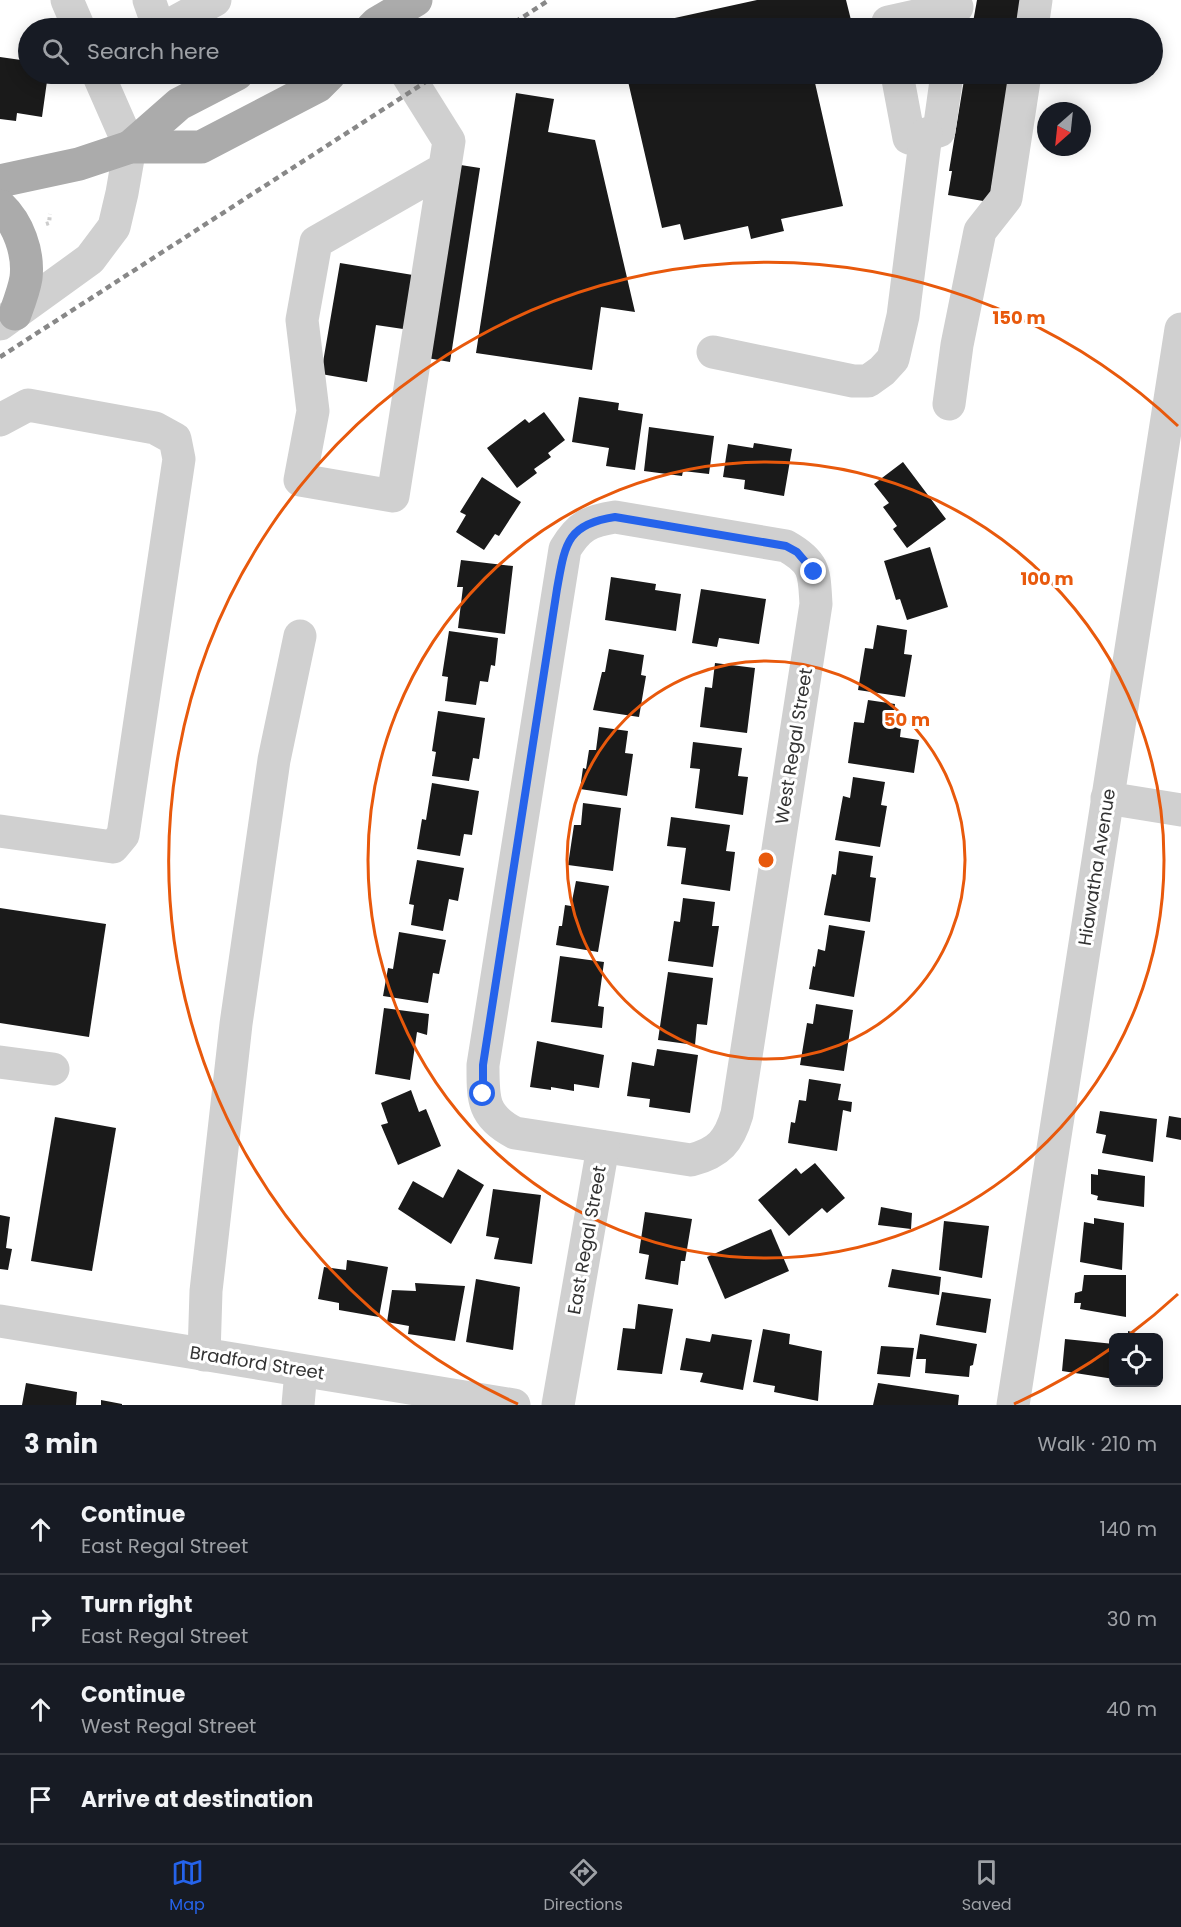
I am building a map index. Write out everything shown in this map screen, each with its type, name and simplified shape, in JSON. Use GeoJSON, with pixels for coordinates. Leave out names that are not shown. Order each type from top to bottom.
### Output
{"type":"FeatureCollection","features":[{"type":"Feature","properties":{"kind":"main road"},"geometry":{"type":"LineString","coordinates":[[386,18],[416,0]]}},
{"type":"Feature","properties":{"kind":"main road"},"geometry":{"type":"LineString","coordinates":[[130,147],[179,104],[218,84]]}},
{"type":"Feature","properties":{"kind":"main road"},"geometry":{"type":"LineString","coordinates":[[0,181],[79,164],[130,147],[201,147],[320,84]]}},
{"type":"Feature","properties":{"kind":"main road"},"geometry":{"type":"LineString","coordinates":[[0,206],[12,218],[25,251],[26,278],[8,319]]}},
{"type":"Feature","properties":{"kind":"street"},"geometry":{"type":"LineString","coordinates":[[67,0],[75,18]]}},
{"type":"Feature","properties":{"kind":"street"},"geometry":{"type":"LineString","coordinates":[[149,0],[155,18]]}},
{"type":"Feature","properties":{"kind":"street"},"geometry":{"type":"LineString","coordinates":[[182,18],[214,0]]}},
{"type":"Feature","properties":{"kind":"street"},"geometry":{"type":"LineString","coordinates":[[1033,18],[1036,0]]}},
{"type":"Feature","properties":{"kind":"street"},"geometry":{"type":"LineString","coordinates":[[915,18],[956,12]]}},
{"type":"Feature","properties":{"kind":"street"},"geometry":{"type":"LineString","coordinates":[[8,319],[90,259],[114,227],[130,147],[102,84]]}},
{"type":"Feature","properties":{"kind":"street"},"geometry":{"type":"LineString","coordinates":[[412,84],[449,141],[393,496],[300,480],[312,411],[302,320],[316,242],[444,170]]}},
{"type":"Feature","properties":{"kind":"street"},"geometry":{"type":"LineString","coordinates":[[899,84],[909,138],[939,131],[946,84]]}},
{"type":"Feature","properties":{"kind":"street"},"geometry":{"type":"LineString","coordinates":[[949,404],[957,345],[980,231],[1006,198],[1023,84]]}},
{"type":"Feature","properties":{"kind":"street"},"geometry":{"type":"LineString","coordinates":[[713,352],[853,381],[868,381],[882,371],[893,359],[903,316],[926,134]]}},
{"type":"Feature","properties":{"kind":"street","name":"Hiawatha Avenue"},"geometry":{"type":"LineString","coordinates":[[1013,1405],[1181,329]]}},
{"type":"Feature","properties":{"kind":"street"},"geometry":{"type":"LineString","coordinates":[[0,420],[28,405],[155,428],[175,439],[179,459],[123,835],[113,847],[0,831]]}},
{"type":"Feature","properties":{"kind":"street","name":"East Regal Street"},"geometry":{"type":"LineString","coordinates":[[558,1405],[603,1147],[515,1133],[502,1126],[492,1117],[485,1104],[483,1065],[565,549],[580,528],[595,520],[615,517],[686,528]]}},
{"type":"Feature","properties":{"kind":"street","name":"West Regal Street"},"geometry":{"type":"LineString","coordinates":[[603,1147],[691,1160],[708,1156],[718,1149],[732,1132],[738,1114],[816,604],[814,572],[797,552],[786,546],[686,528]]}},
{"type":"Feature","properties":{"kind":"street"},"geometry":{"type":"LineString","coordinates":[[204,1355],[206,1291],[236,1024],[274,760],[300,636]]}},
{"type":"Feature","properties":{"kind":"street"},"geometry":{"type":"LineString","coordinates":[[1107,798],[1181,810]]}},
{"type":"Feature","properties":{"kind":"street"},"geometry":{"type":"LineString","coordinates":[[0,1062],[52,1069]]}},
{"type":"Feature","properties":{"kind":"street","name":"Bradford Street"},"geometry":{"type":"LineString","coordinates":[[0,1322],[514,1405]]}},
{"type":"Feature","properties":{"kind":"street"},"geometry":{"type":"LineString","coordinates":[[298,1405],[301,1371]]}},
{"type":"Feature","properties":{"kind":"building"},"geometry":{"type":"Polygon","coordinates":[[[757,0],[846,0],[850,18],[675,18],[757,0]]]}},
{"type":"Feature","properties":{"kind":"building"},"geometry":{"type":"Polygon","coordinates":[[[977,0],[1022,0],[1019,18],[974,18],[977,0]]]}},
{"type":"Feature","properties":{"kind":"building"},"geometry":{"type":"Polygon","coordinates":[[[0,57],[18,60],[18,84],[47,84],[42,117],[17,113],[16,121],[0,119],[0,57]]]}},
{"type":"Feature","properties":{"kind":"building"},"geometry":{"type":"Polygon","coordinates":[[[629,84],[815,84],[843,206],[781,219],[784,231],[751,239],[748,226],[684,240],[680,224],[662,228],[629,84]]]}},
{"type":"Feature","properties":{"kind":"building"},"geometry":{"type":"Polygon","coordinates":[[[963,84],[1009,84],[989,202],[948,195],[952,171],[949,171],[963,84]]]}},
{"type":"Feature","properties":{"kind":"building"},"geometry":{"type":"Polygon","coordinates":[[[516,93],[554,99],[548,132],[595,140],[635,312],[601,307],[592,370],[476,353],[516,93]]]}},
{"type":"Feature","properties":{"kind":"building"},"geometry":{"type":"Polygon","coordinates":[[[454,164],[480,168],[450,362],[427,358],[454,164]]]}},
{"type":"Feature","properties":{"kind":"building"},"geometry":{"type":"Polygon","coordinates":[[[340,263],[419,276],[410,330],[376,325],[367,382],[321,374],[340,263]]]}},
{"type":"Feature","properties":{"kind":"building"},"geometry":{"type":"Polygon","coordinates":[[[579,397],[619,403],[618,410],[643,414],[635,470],[606,466],[609,448],[572,442],[579,397]]]}},
{"type":"Feature","properties":{"kind":"building"},"geometry":{"type":"Polygon","coordinates":[[[544,412],[565,440],[548,453],[551,457],[534,469],[537,473],[517,488],[487,448],[525,419],[529,423],[544,412]]]}},
{"type":"Feature","properties":{"kind":"building"},"geometry":{"type":"Polygon","coordinates":[[[649,427],[714,436],[709,474],[683,471],[682,476],[644,471],[649,427]]]}},
{"type":"Feature","properties":{"kind":"building"},"geometry":{"type":"Polygon","coordinates":[[[754,443],[792,449],[784,496],[744,489],[745,480],[723,477],[728,444],[753,448],[754,443]]]}},
{"type":"Feature","properties":{"kind":"building"},"geometry":{"type":"Polygon","coordinates":[[[903,462],[946,519],[907,548],[893,529],[897,526],[883,507],[889,503],[874,484],[903,462]]]}},
{"type":"Feature","properties":{"kind":"building"},"geometry":{"type":"Polygon","coordinates":[[[482,477],[521,502],[499,536],[495,534],[484,550],[456,532],[466,515],[460,512],[482,477]]]}},
{"type":"Feature","properties":{"kind":"building"},"geometry":{"type":"Polygon","coordinates":[[[930,547],[948,607],[907,620],[900,599],[896,600],[884,561],[930,547]]]}},
{"type":"Feature","properties":{"kind":"building"},"geometry":{"type":"Polygon","coordinates":[[[461,560],[513,566],[505,634],[458,628],[463,587],[457,587],[461,560]]]}},
{"type":"Feature","properties":{"kind":"building"},"geometry":{"type":"Polygon","coordinates":[[[611,577],[656,584],[655,590],[681,594],[676,631],[605,620],[611,577]]]}},
{"type":"Feature","properties":{"kind":"building"},"geometry":{"type":"Polygon","coordinates":[[[701,589],[766,599],[759,644],[719,638],[717,647],[692,643],[701,589]]]}},
{"type":"Feature","properties":{"kind":"building"},"geometry":{"type":"Polygon","coordinates":[[[877,625],[907,630],[904,654],[912,655],[905,697],[858,690],[865,648],[873,649],[877,625]]]}},
{"type":"Feature","properties":{"kind":"building"},"geometry":{"type":"Polygon","coordinates":[[[449,631],[498,638],[495,666],[491,665],[488,682],[480,681],[476,705],[445,701],[448,677],[442,676],[449,631]]]}},
{"type":"Feature","properties":{"kind":"building"},"geometry":{"type":"Polygon","coordinates":[[[609,649],[644,655],[641,675],[646,676],[639,717],[593,710],[602,672],[605,672],[609,649]]]}},
{"type":"Feature","properties":{"kind":"building"},"geometry":{"type":"Polygon","coordinates":[[[715,663],[755,668],[747,733],[700,727],[705,687],[712,688],[715,663]]]}},
{"type":"Feature","properties":{"kind":"building"},"geometry":{"type":"Polygon","coordinates":[[[868,700],[895,704],[892,727],[901,728],[900,737],[919,740],[914,773],[848,763],[854,722],[864,723],[868,700]]]}},
{"type":"Feature","properties":{"kind":"building"},"geometry":{"type":"Polygon","coordinates":[[[438,711],[485,718],[479,759],[473,758],[469,781],[432,776],[436,752],[432,751],[438,711]]]}},
{"type":"Feature","properties":{"kind":"building"},"geometry":{"type":"Polygon","coordinates":[[[599,727],[628,731],[625,753],[633,754],[627,796],[580,789],[589,750],[596,750],[599,727]]]}},
{"type":"Feature","properties":{"kind":"building"},"geometry":{"type":"Polygon","coordinates":[[[693,742],[742,748],[738,776],[748,777],[743,815],[695,808],[700,769],[690,768],[693,742]]]}},
{"type":"Feature","properties":{"kind":"building"},"geometry":{"type":"Polygon","coordinates":[[[853,777],[885,782],[881,805],[887,806],[880,847],[835,840],[843,796],[850,798],[853,777]]]}},
{"type":"Feature","properties":{"kind":"building"},"geometry":{"type":"Polygon","coordinates":[[[432,783],[479,791],[472,835],[464,834],[460,856],[417,849],[422,819],[426,820],[432,783]]]}},
{"type":"Feature","properties":{"kind":"building"},"geometry":{"type":"Polygon","coordinates":[[[583,803],[621,808],[613,871],[568,865],[574,825],[581,825],[583,803]]]}},
{"type":"Feature","properties":{"kind":"building"},"geometry":{"type":"Polygon","coordinates":[[[671,817],[730,825],[726,851],[735,852],[730,891],[681,884],[686,848],[667,846],[671,817]]]}},
{"type":"Feature","properties":{"kind":"building"},"geometry":{"type":"Polygon","coordinates":[[[839,851],[873,856],[870,877],[876,878],[870,922],[824,915],[832,874],[836,875],[839,851]]]}},
{"type":"Feature","properties":{"kind":"building"},"geometry":{"type":"Polygon","coordinates":[[[417,860],[464,868],[458,901],[449,899],[443,931],[411,925],[414,905],[409,904],[417,860]]]}},
{"type":"Feature","properties":{"kind":"building"},"geometry":{"type":"Polygon","coordinates":[[[576,881],[609,886],[598,952],[556,945],[565,905],[571,906],[576,881]]]}},
{"type":"Feature","properties":{"kind":"building"},"geometry":{"type":"Polygon","coordinates":[[[683,898],[715,902],[712,926],[719,926],[713,967],[668,961],[674,921],[680,922],[683,898]]]}},
{"type":"Feature","properties":{"kind":"building"},"geometry":{"type":"Polygon","coordinates":[[[0,908],[106,924],[89,1037],[0,1023],[0,908]]]}},
{"type":"Feature","properties":{"kind":"building"},"geometry":{"type":"Polygon","coordinates":[[[829,925],[865,931],[854,997],[809,989],[818,949],[825,951],[829,925]]]}},
{"type":"Feature","properties":{"kind":"building"},"geometry":{"type":"Polygon","coordinates":[[[399,932],[446,940],[439,974],[433,973],[428,1003],[383,996],[388,968],[393,969],[399,932]]]}},
{"type":"Feature","properties":{"kind":"building"},"geometry":{"type":"Polygon","coordinates":[[[560,956],[604,962],[598,1006],[604,1007],[602,1028],[551,1022],[560,956]]]}},
{"type":"Feature","properties":{"kind":"building"},"geometry":{"type":"Polygon","coordinates":[[[668,972],[713,978],[707,1025],[697,1024],[695,1045],[658,1040],[668,972]]]}},
{"type":"Feature","properties":{"kind":"building"},"geometry":{"type":"Polygon","coordinates":[[[816,1004],[853,1010],[844,1071],[800,1065],[807,1023],[813,1024],[816,1004]]]}},
{"type":"Feature","properties":{"kind":"building"},"geometry":{"type":"Polygon","coordinates":[[[384,1008],[429,1014],[427,1035],[417,1032],[410,1080],[375,1074],[384,1008]]]}},
{"type":"Feature","properties":{"kind":"building"},"geometry":{"type":"Polygon","coordinates":[[[537,1041],[604,1055],[599,1088],[574,1084],[574,1091],[551,1087],[551,1090],[530,1087],[537,1041]]]}},
{"type":"Feature","properties":{"kind":"building"},"geometry":{"type":"Polygon","coordinates":[[[657,1049],[698,1055],[690,1113],[649,1107],[650,1099],[627,1096],[632,1062],[654,1066],[657,1049]]]}},
{"type":"Feature","properties":{"kind":"building"},"geometry":{"type":"Polygon","coordinates":[[[809,1079],[841,1084],[838,1100],[852,1102],[851,1112],[843,1110],[837,1151],[788,1143],[791,1122],[795,1123],[799,1100],[806,1101],[809,1079]]]}},
{"type":"Feature","properties":{"kind":"building"},"geometry":{"type":"Polygon","coordinates":[[[411,1090],[419,1112],[426,1109],[441,1146],[398,1165],[381,1125],[388,1123],[381,1103],[411,1090]]]}},
{"type":"Feature","properties":{"kind":"building"},"geometry":{"type":"Polygon","coordinates":[[[1100,1111],[1157,1119],[1153,1162],[1102,1153],[1106,1135],[1096,1133],[1100,1111]]]}},
{"type":"Feature","properties":{"kind":"building"},"geometry":{"type":"Polygon","coordinates":[[[1169,1116],[1181,1118],[1181,1140],[1166,1137],[1169,1116]]]}},
{"type":"Feature","properties":{"kind":"building"},"geometry":{"type":"Polygon","coordinates":[[[55,1117],[116,1128],[92,1271],[31,1261],[55,1117]]]}},
{"type":"Feature","properties":{"kind":"building"},"geometry":{"type":"Polygon","coordinates":[[[815,1163],[845,1198],[827,1213],[822,1208],[789,1236],[758,1200],[796,1168],[801,1174],[815,1163]]]}},
{"type":"Feature","properties":{"kind":"building"},"geometry":{"type":"Polygon","coordinates":[[[458,1169],[484,1185],[451,1244],[398,1209],[413,1181],[443,1198],[458,1169]]]}},
{"type":"Feature","properties":{"kind":"building"},"geometry":{"type":"Polygon","coordinates":[[[1098,1169],[1145,1176],[1144,1207],[1097,1200],[1098,1196],[1091,1194],[1091,1174],[1098,1175],[1098,1169]]]}},
{"type":"Feature","properties":{"kind":"building"},"geometry":{"type":"Polygon","coordinates":[[[493,1189],[541,1195],[532,1264],[494,1259],[499,1238],[486,1236],[493,1189]]]}},
{"type":"Feature","properties":{"kind":"building"},"geometry":{"type":"Polygon","coordinates":[[[881,1207],[912,1213],[911,1229],[878,1225],[881,1207]]]}},
{"type":"Feature","properties":{"kind":"building"},"geometry":{"type":"Polygon","coordinates":[[[645,1212],[692,1219],[685,1261],[681,1261],[678,1285],[645,1279],[649,1255],[639,1253],[645,1212]]]}},
{"type":"Feature","properties":{"kind":"building"},"geometry":{"type":"Polygon","coordinates":[[[0,1215],[10,1217],[6,1248],[12,1249],[8,1270],[0,1269],[0,1215]]]}},
{"type":"Feature","properties":{"kind":"building"},"geometry":{"type":"Polygon","coordinates":[[[1094,1218],[1124,1223],[1122,1270],[1080,1262],[1084,1222],[1094,1224],[1094,1218]]]}},
{"type":"Feature","properties":{"kind":"building"},"geometry":{"type":"Polygon","coordinates":[[[944,1221],[989,1226],[982,1278],[939,1270],[944,1221]]]}},
{"type":"Feature","properties":{"kind":"building"},"geometry":{"type":"Polygon","coordinates":[[[771,1229],[789,1271],[725,1299],[707,1257],[771,1229]]]}},
{"type":"Feature","properties":{"kind":"building"},"geometry":{"type":"Polygon","coordinates":[[[347,1260],[388,1267],[379,1317],[339,1310],[339,1303],[318,1299],[324,1267],[346,1270],[347,1260]]]}},
{"type":"Feature","properties":{"kind":"building"},"geometry":{"type":"Polygon","coordinates":[[[892,1269],[941,1277],[939,1295],[888,1287],[892,1269]]]}},
{"type":"Feature","properties":{"kind":"building"},"geometry":{"type":"Polygon","coordinates":[[[1084,1275],[1126,1275],[1126,1317],[1080,1309],[1081,1303],[1074,1303],[1075,1293],[1082,1291],[1084,1275]]]}},
{"type":"Feature","properties":{"kind":"building"},"geometry":{"type":"Polygon","coordinates":[[[476,1279],[520,1287],[513,1350],[466,1342],[476,1279]]]}},
{"type":"Feature","properties":{"kind":"building"},"geometry":{"type":"Polygon","coordinates":[[[415,1283],[465,1286],[455,1341],[408,1334],[409,1326],[387,1322],[392,1290],[416,1291],[415,1283]]]}},
{"type":"Feature","properties":{"kind":"building"},"geometry":{"type":"Polygon","coordinates":[[[942,1292],[991,1299],[986,1333],[936,1325],[942,1292]]]}},
{"type":"Feature","properties":{"kind":"building"},"geometry":{"type":"Polygon","coordinates":[[[638,1304],[673,1309],[662,1374],[617,1370],[623,1328],[635,1329],[638,1304]]]}},
{"type":"Feature","properties":{"kind":"building"},"geometry":{"type":"Polygon","coordinates":[[[763,1329],[790,1334],[789,1344],[822,1351],[818,1401],[774,1392],[775,1386],[753,1382],[763,1329]]]}},
{"type":"Feature","properties":{"kind":"building"},"geometry":{"type":"Polygon","coordinates":[[[712,1334],[752,1340],[743,1390],[700,1382],[703,1373],[680,1370],[686,1338],[710,1342],[712,1334]]]}},
{"type":"Feature","properties":{"kind":"building"},"geometry":{"type":"Polygon","coordinates":[[[920,1334],[977,1344],[969,1377],[925,1373],[926,1359],[916,1359],[920,1334]]]}},
{"type":"Feature","properties":{"kind":"building"},"geometry":{"type":"Polygon","coordinates":[[[1065,1339],[1109,1343],[1109,1378],[1062,1371],[1065,1339]]]}},
{"type":"Feature","properties":{"kind":"building"},"geometry":{"type":"Polygon","coordinates":[[[881,1346],[914,1348],[910,1377],[877,1374],[881,1346]]]}},
{"type":"Feature","properties":{"kind":"building"},"geometry":{"type":"Polygon","coordinates":[[[26,1383],[77,1392],[76,1405],[22,1405],[26,1383]]]}},
{"type":"Feature","properties":{"kind":"building"},"geometry":{"type":"Polygon","coordinates":[[[878,1383],[959,1395],[958,1405],[873,1405],[878,1383]]]}},
{"type":"Feature","properties":{"kind":"building"},"geometry":{"type":"Polygon","coordinates":[[[101,1400],[122,1404],[122,1405],[101,1405],[101,1400]]]}},
{"type":"Feature","properties":{"kind":"railway"},"geometry":{"type":"LineString","coordinates":[[521,18],[549,0]]}},
{"type":"Feature","properties":{"kind":"railway"},"geometry":{"type":"LineString","coordinates":[[0,357],[423,84]]}},
{"type":"Feature","properties":{"kind":"route"},"geometry":{"type":"LineString","coordinates":[[483,1094],[483,1065],[557,589],[565,549],[573,536],[580,528],[595,520],[615,517],[786,546],[797,552],[814,572]]}}]}
